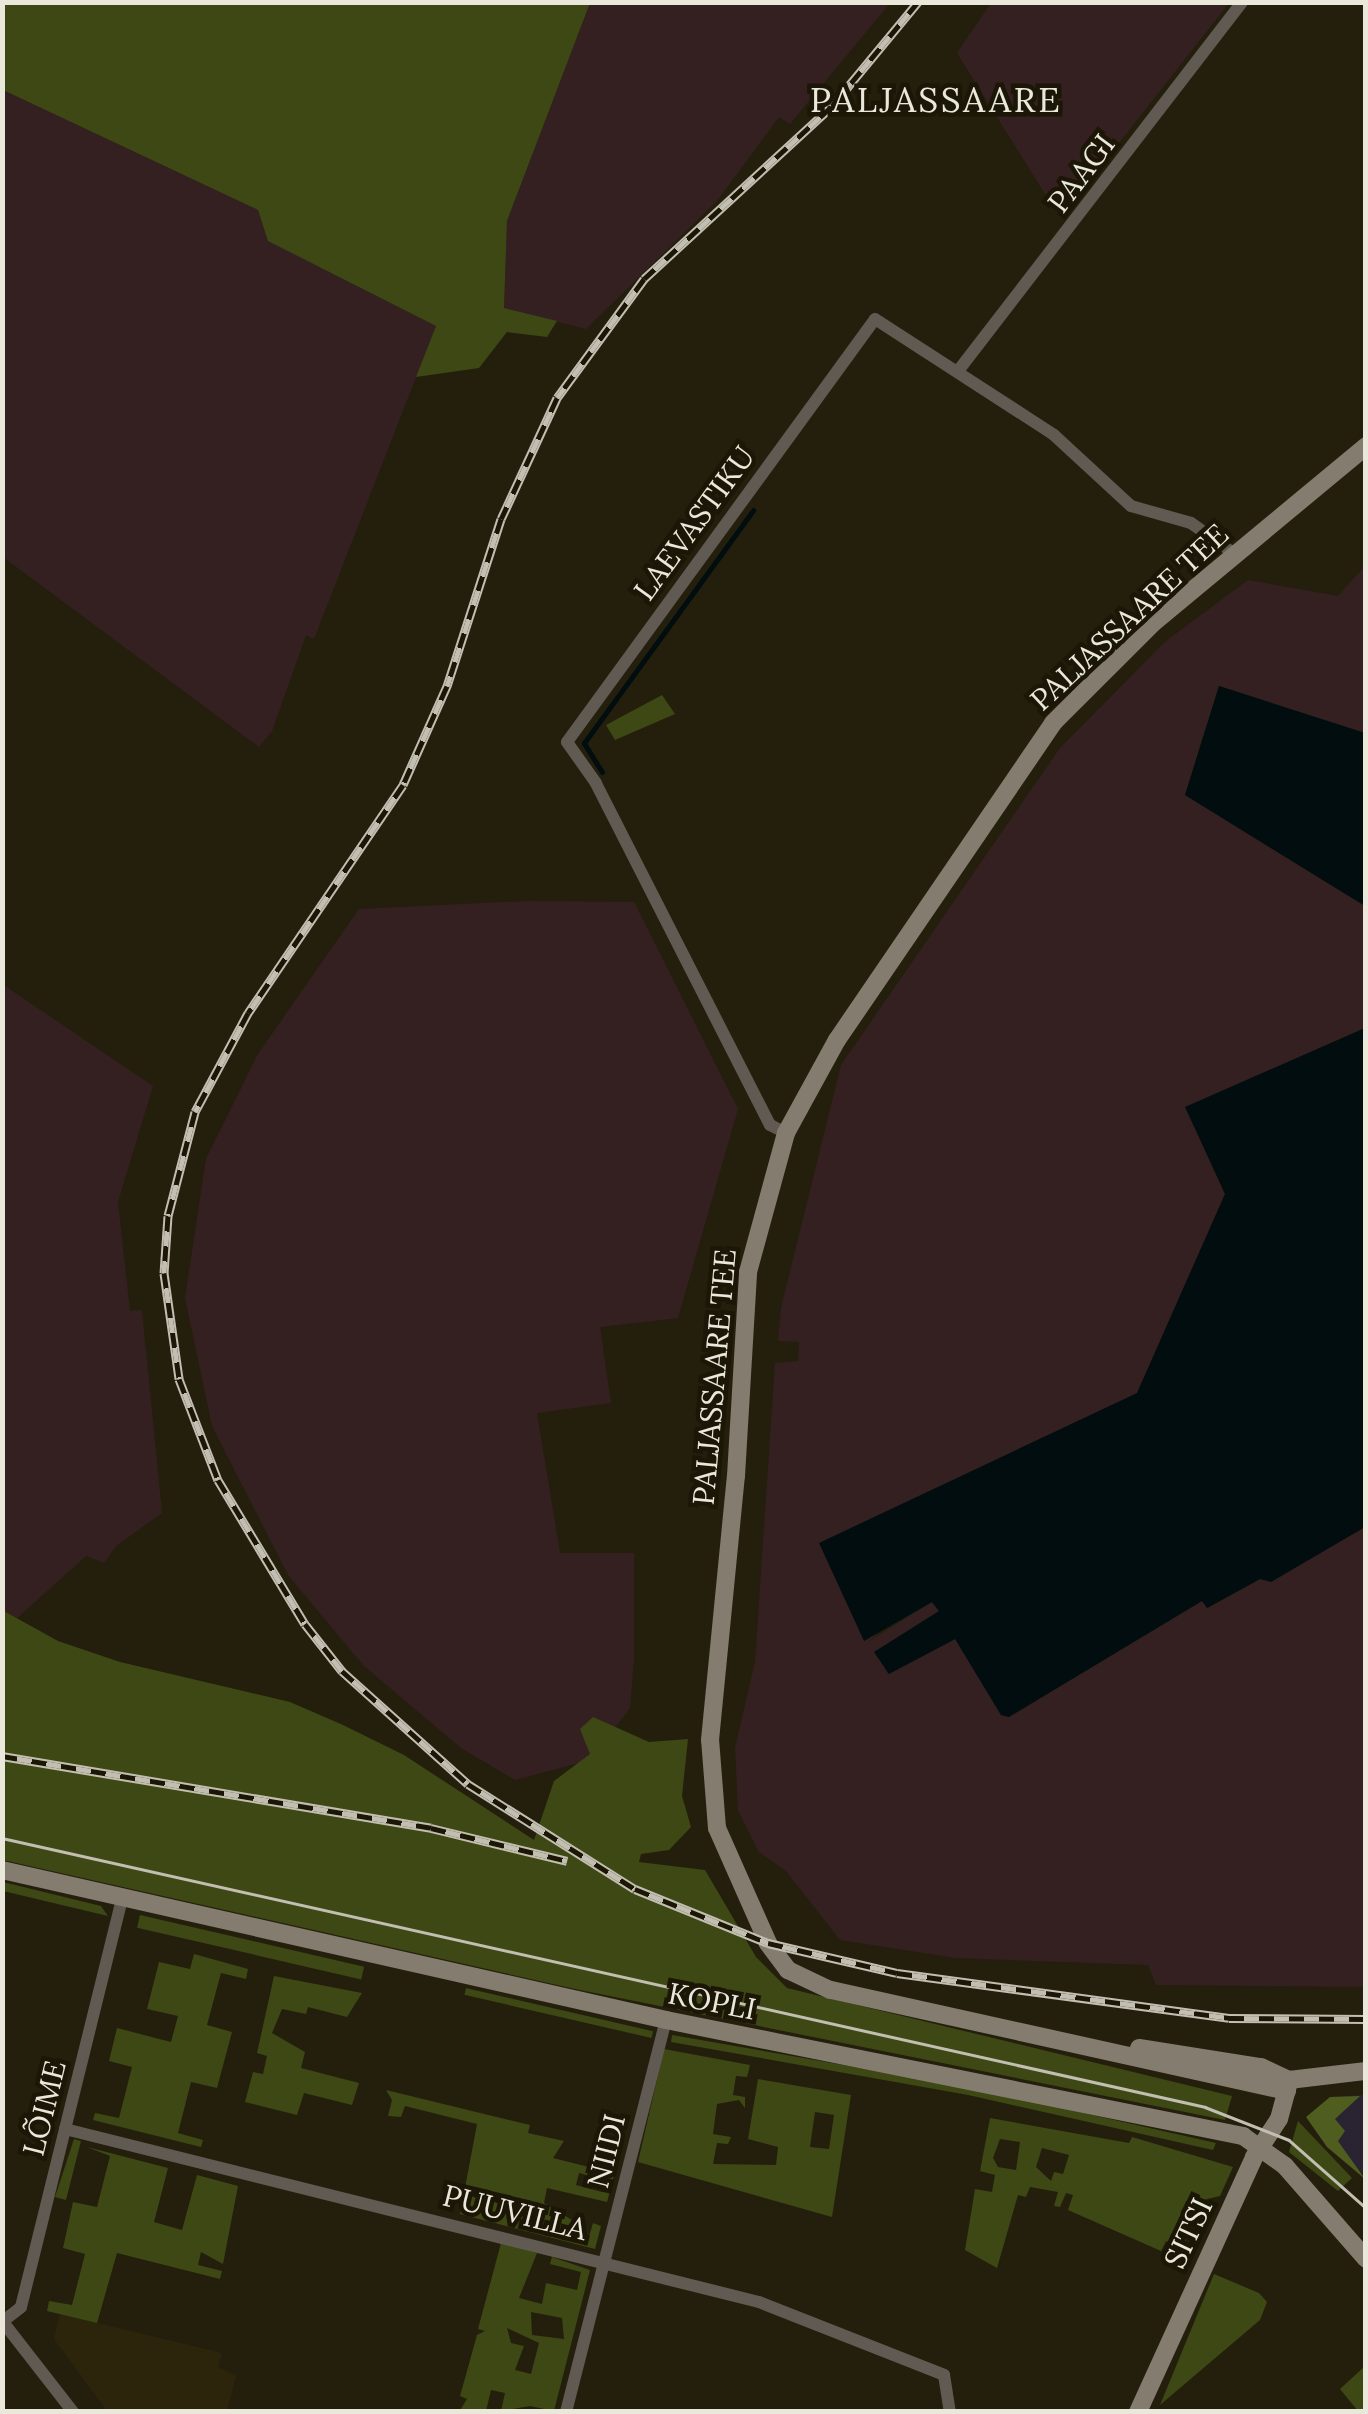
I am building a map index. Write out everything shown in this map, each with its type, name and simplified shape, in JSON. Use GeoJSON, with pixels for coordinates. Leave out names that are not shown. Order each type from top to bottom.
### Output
{"type":"FeatureCollection","features":[{"type":"Feature","properties":{"kind":"street","name":"PAAGI"},"geometry":{"type":"LineString","coordinates":[[958,371],[1242,2]]}},
{"type":"Feature","properties":{"kind":"street","name":"LAEVASTIKU"},"geometry":{"type":"LineString","coordinates":[[786,1133],[770,1125],[596,783],[567,742],[875,319],[1054,435],[1132,506],[1191,522],[1234,553]]}},
{"type":"Feature","properties":{"kind":"street","name":"PALJASSAARE TEE"},"geometry":{"type":"LineString","coordinates":[[1366,446],[1234,553],[1053,723],[838,1040],[786,1133],[748,1272],[736,1476],[710,1740],[718,1828],[768,1943],[788,1970],[830,1990],[1288,2085],[1366,2072]]}},
{"type":"Feature","properties":{"kind":"street","name":"KOPLI"},"geometry":{"type":"LineString","coordinates":[[2,1870],[666,2020],[1144,2114],[1261,2145]]}},
{"type":"Feature","properties":{"kind":"street","name":"LÕIME"},"geometry":{"type":"LineString","coordinates":[[3,2322],[20,2306],[122,1898]]}},
{"type":"Feature","properties":{"kind":"street","name":"NIIDI"},"geometry":{"type":"LineString","coordinates":[[566,2412],[666,2020]]}},
{"type":"Feature","properties":{"kind":"street","name":"SITSI"},"geometry":{"type":"LineString","coordinates":[[1138,2412],[1288,2085]]}},
{"type":"Feature","properties":{"kind":"street","name":"PUUVILLA"},"geometry":{"type":"LineString","coordinates":[[65,2129],[605,2259],[759,2302],[944,2375],[950,2412]]}},
{"type":"Feature","properties":{"kind":"street"},"geometry":{"type":"LineString","coordinates":[[1261,2145],[1366,2259]]}},
{"type":"Feature","properties":{"kind":"street"},"geometry":{"type":"LineString","coordinates":[[3,2322],[73,2412]]}},
{"type":"Feature","properties":{"kind":"shaded area"},"geometry":{"type":"Polygon","coordinates":[[[991,2],[1229,3],[1060,218],[957,53],[991,2]]]}},
{"type":"Feature","properties":{"kind":"shaded area"},"geometry":{"type":"Polygon","coordinates":[[[590,3],[890,3],[790,124],[779,117],[717,201],[586,329],[504,308],[507,221],[590,3]]]}},
{"type":"Feature","properties":{"kind":"shaded area"},"geometry":{"type":"Polygon","coordinates":[[[3,90],[258,210],[269,241],[436,326],[314,639],[306,635],[272,731],[259,747],[3,557],[3,90]]]}},
{"type":"Feature","properties":{"kind":"shaded area"},"geometry":{"type":"Polygon","coordinates":[[[1365,566],[1365,733],[1219,686],[1185,795],[1365,906],[1365,1028],[1186,1107],[1225,1194],[1137,1393],[868,1642],[932,1602],[939,1612],[875,1652],[888,1674],[956,1639],[1001,1715],[1009,1717],[1202,1601],[1208,1608],[1260,1579],[1272,1581],[1365,1527],[1365,1987],[1156,1985],[1148,1965],[956,1958],[840,1940],[786,1871],[759,1852],[738,1810],[735,1748],[755,1662],[775,1363],[798,1361],[799,1342],[778,1341],[781,1308],[841,1065],[1060,748],[1166,641],[1248,580],[1338,596],[1365,566]]]}},
{"type":"Feature","properties":{"kind":"shaded area"},"geometry":{"type":"Polygon","coordinates":[[[1219,686],[1365,733],[1365,906],[1185,795],[1219,686]]]}},
{"type":"Feature","properties":{"kind":"shaded area"},"geometry":{"type":"Polygon","coordinates":[[[527,901],[634,902],[738,1109],[678,1318],[600,1327],[611,1403],[537,1413],[560,1553],[634,1553],[634,1659],[630,1708],[590,1760],[515,1780],[461,1748],[364,1666],[288,1575],[212,1426],[185,1298],[206,1159],[258,1054],[359,909],[527,901]]]}},
{"type":"Feature","properties":{"kind":"shaded area"},"geometry":{"type":"Polygon","coordinates":[[[2,984],[153,1086],[118,1202],[130,1311],[142,1310],[162,1513],[116,1546],[104,1563],[86,1556],[16,1619],[2,1610],[2,984]]]}},
{"type":"Feature","properties":{"kind":"shaded area"},"geometry":{"type":"Polygon","coordinates":[[[1365,1028],[1365,1527],[1271,1582],[1260,1579],[1207,1608],[1202,1601],[1009,1717],[1001,1715],[955,1639],[889,1674],[874,1652],[939,1611],[932,1602],[864,1641],[819,1543],[1137,1393],[1225,1194],[1185,1107],[1365,1028]]]}},
{"type":"Feature","properties":{"kind":"shaded area"},"geometry":{"type":"Polygon","coordinates":[[[1365,2095],[1365,2177],[1308,2118],[1330,2097],[1365,2095]]]}},
{"type":"Feature","properties":{"kind":"shaded area"},"geometry":{"type":"Polygon","coordinates":[[[60,2314],[222,2353],[218,2367],[236,2376],[227,2411],[107,2411],[54,2339],[60,2314]]]}},
{"type":"Feature","properties":{"kind":"green space"},"geometry":{"type":"Polygon","coordinates":[[[3,2],[590,3],[507,221],[504,308],[557,321],[547,337],[507,332],[479,368],[416,377],[436,326],[268,241],[258,210],[3,90],[3,2]]]}},
{"type":"Feature","properties":{"kind":"green space"},"geometry":{"type":"Polygon","coordinates":[[[662,695],[675,714],[615,740],[606,725],[662,695]]]}},
{"type":"Feature","properties":{"kind":"green space"},"geometry":{"type":"Polygon","coordinates":[[[2,1610],[58,1641],[120,1662],[290,1702],[404,1755],[534,1840],[554,1781],[590,1754],[580,1729],[593,1717],[649,1742],[688,1739],[682,1796],[691,1827],[669,1850],[641,1854],[639,1862],[705,1870],[756,1957],[787,1988],[1232,2096],[1225,2120],[575,1989],[3,1860],[2,1610]]]}},
{"type":"Feature","properties":{"kind":"green space"},"geometry":{"type":"Polygon","coordinates":[[[3,1882],[101,1906],[108,1916],[3,1891],[3,1882]]]}},
{"type":"Feature","properties":{"kind":"green space"},"geometry":{"type":"Polygon","coordinates":[[[140,1915],[364,1967],[361,1979],[137,1928],[140,1915]]]}},
{"type":"Feature","properties":{"kind":"green space"},"geometry":{"type":"Polygon","coordinates":[[[194,1954],[248,1969],[246,1979],[221,1973],[207,2025],[232,2032],[217,2088],[191,2082],[178,2133],[203,2140],[201,2147],[93,2120],[95,2113],[119,2118],[132,2067],[109,2061],[117,2028],[171,2042],[178,2016],[147,2009],[159,1962],[190,1969],[194,1954]]]}},
{"type":"Feature","properties":{"kind":"green space"},"geometry":{"type":"Polygon","coordinates":[[[274,1976],[362,1993],[347,2017],[308,2007],[306,2014],[282,2009],[272,2033],[305,2052],[301,2068],[359,2083],[352,2105],[304,2093],[297,2115],[245,2102],[253,2072],[263,2074],[267,2056],[257,2053],[274,1976]]]}},
{"type":"Feature","properties":{"kind":"green space"},"geometry":{"type":"Polygon","coordinates":[[[466,1988],[653,2031],[652,2038],[464,1995],[466,1988]]]}},
{"type":"Feature","properties":{"kind":"green space"},"geometry":{"type":"Polygon","coordinates":[[[672,2035],[969,2087],[1216,2143],[1213,2150],[968,2095],[671,2042],[672,2035]]]}},
{"type":"Feature","properties":{"kind":"green space"},"geometry":{"type":"Polygon","coordinates":[[[664,2049],[750,2065],[747,2077],[736,2076],[733,2095],[745,2097],[745,2108],[739,2100],[717,2104],[713,2134],[731,2137],[728,2144],[717,2143],[713,2164],[776,2165],[778,2147],[748,2139],[758,2079],[851,2095],[832,2217],[638,2162],[664,2049]],[[815,2112],[810,2147],[829,2149],[834,2115],[815,2112]]]}},
{"type":"Feature","properties":{"kind":"green space"},"geometry":{"type":"Polygon","coordinates":[[[386,2090],[530,2125],[528,2133],[564,2141],[553,2158],[589,2167],[587,2175],[579,2173],[576,2185],[602,2192],[610,2162],[617,2164],[607,2202],[547,2188],[544,2203],[572,2220],[570,2232],[589,2237],[593,2223],[601,2226],[595,2249],[460,2214],[477,2124],[405,2106],[401,2117],[388,2116],[392,2100],[386,2090]]]}},
{"type":"Feature","properties":{"kind":"green space"},"geometry":{"type":"Polygon","coordinates":[[[1360,2096],[1335,2119],[1345,2131],[1338,2141],[1365,2179],[1327,2147],[1306,2117],[1330,2097],[1360,2096]]]}},
{"type":"Feature","properties":{"kind":"green space"},"geometry":{"type":"Polygon","coordinates":[[[990,2118],[1129,2143],[1132,2137],[1233,2167],[1220,2196],[1203,2200],[1182,2249],[1166,2241],[1161,2251],[1068,2210],[1073,2195],[1066,2193],[1060,2207],[1054,2206],[1058,2192],[1030,2187],[1026,2197],[1018,2195],[997,2268],[965,2250],[975,2189],[992,2192],[995,2175],[980,2171],[990,2118]],[[1000,2139],[993,2158],[998,2167],[1016,2170],[1020,2142],[1000,2139]],[[1042,2148],[1036,2167],[1051,2181],[1054,2172],[1063,2174],[1069,2155],[1042,2148]]]}},
{"type":"Feature","properties":{"kind":"green space"},"geometry":{"type":"Polygon","coordinates":[[[1298,2121],[1352,2178],[1338,2191],[1289,2152],[1298,2121]]]}},
{"type":"Feature","properties":{"kind":"green space"},"geometry":{"type":"Polygon","coordinates":[[[74,2139],[81,2141],[66,2200],[55,2197],[74,2139]]]}},
{"type":"Feature","properties":{"kind":"green space"},"geometry":{"type":"Polygon","coordinates":[[[87,2147],[168,2168],[154,2222],[182,2230],[197,2175],[238,2186],[223,2264],[201,2252],[198,2265],[222,2271],[220,2279],[117,2253],[97,2323],[47,2311],[49,2301],[72,2305],[85,2254],[63,2248],[73,2202],[97,2207],[110,2156],[87,2147]]]}},
{"type":"Feature","properties":{"kind":"green space"},"geometry":{"type":"Polygon","coordinates":[[[501,2243],[537,2253],[519,2298],[542,2304],[546,2283],[577,2290],[581,2272],[550,2264],[552,2257],[590,2270],[554,2411],[530,2406],[501,2411],[505,2393],[491,2390],[486,2411],[459,2412],[467,2399],[460,2396],[477,2335],[485,2331],[478,2329],[501,2243]],[[531,2312],[532,2335],[564,2339],[562,2318],[531,2312]],[[507,2328],[511,2343],[524,2346],[515,2370],[531,2374],[539,2343],[507,2328]]]}},
{"type":"Feature","properties":{"kind":"green space"},"geometry":{"type":"Polygon","coordinates":[[[1214,2274],[1259,2293],[1267,2302],[1260,2320],[1160,2405],[1214,2274]]]}},
{"type":"Feature","properties":{"kind":"green space"},"geometry":{"type":"Polygon","coordinates":[[[1365,2366],[1365,2411],[1358,2411],[1340,2389],[1365,2366]]]}},
{"type":"Feature","properties":{"kind":"waterway"},"geometry":{"type":"LineString","coordinates":[[602,772],[584,743],[753,510]]}},
{"type":"Feature","properties":{"kind":"tram line"},"geometry":{"type":"LineString","coordinates":[[2,1838],[1205,2107],[1289,2140],[1366,2208]]}},
{"type":"Feature","properties":{"kind":"railway"},"geometry":{"type":"LineString","coordinates":[[918,2],[831,107],[644,279],[557,398],[501,519],[447,686],[403,785],[248,1013],[195,1112],[168,1216],[164,1273],[179,1379],[218,1480],[305,1624],[342,1671],[468,1784],[635,1889],[768,1943],[897,1973],[1229,2018],[1366,2019]]}},
{"type":"Feature","properties":{"kind":"railway"},"geometry":{"type":"LineString","coordinates":[[2,1756],[431,1828],[567,1861]]}},
{"type":"Feature","properties":{"kind":"district","name":"PALJASSAARE"},"geometry":{"type":"Point","coordinates":[936,100]}}]}
